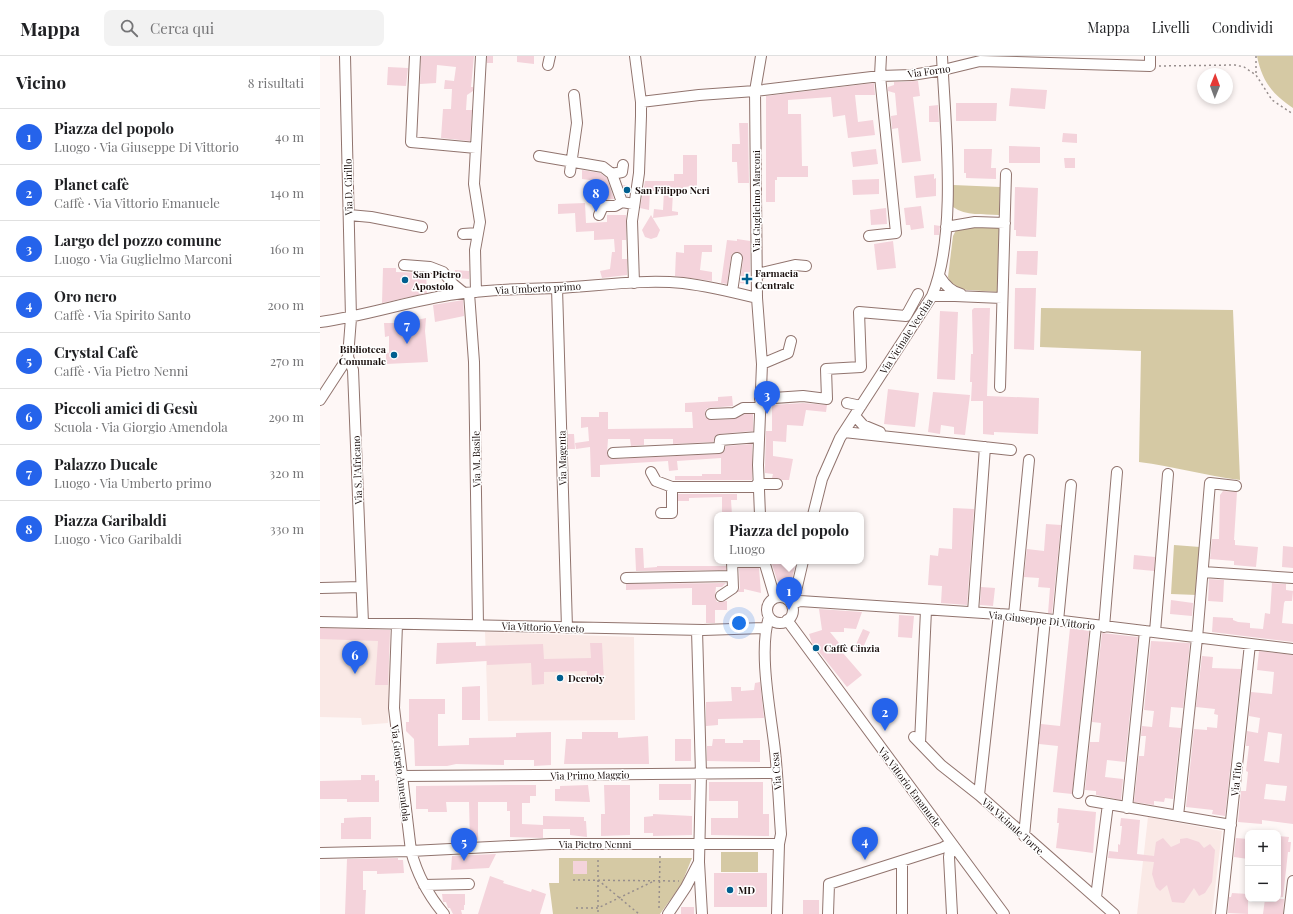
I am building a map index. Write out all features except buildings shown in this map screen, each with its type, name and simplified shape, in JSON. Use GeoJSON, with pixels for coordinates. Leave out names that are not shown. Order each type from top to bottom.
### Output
{"type":"FeatureCollection","features":[{"type":"Feature","properties":{"kind":"street","name":"Via D. Cirillo"},"geometry":{"type":"LineString","coordinates":[[345,56],[351,318]]}},
{"type":"Feature","properties":{"kind":"street"},"geometry":{"type":"LineString","coordinates":[[415,56],[411,142],[476,148]]}},
{"type":"Feature","properties":{"kind":"street","name":"Via M. Basile"},"geometry":{"type":"LineString","coordinates":[[478,625],[474,362],[470,292],[479,218],[474,184],[481,56]]}},
{"type":"Feature","properties":{"kind":"street"},"geometry":{"type":"LineString","coordinates":[[634,283],[632,221],[640,157],[641,102],[635,56]]}},
{"type":"Feature","properties":{"kind":"street","name":"Via Guglielmo Marconi"},"geometry":{"type":"LineString","coordinates":[[760,512],[757,486],[762,364],[757,298],[755,91],[761,56]]}},
{"type":"Feature","properties":{"kind":"street"},"geometry":{"type":"LineString","coordinates":[[869,236],[896,233],[880,76],[881,56]]}},
{"type":"Feature","properties":{"kind":"street","name":"Via Vicinale Vecchia"},"geometry":{"type":"LineString","coordinates":[[813,512],[816,495],[831,456],[844,432],[932,296],[940,277],[947,211],[947,154],[942,56]]}},
{"type":"Feature","properties":{"kind":"street","name":"Via Forno"},"geometry":{"type":"LineString","coordinates":[[641,102],[755,91],[880,76],[912,75],[943,70],[980,59],[1150,61]]}},
{"type":"Feature","properties":{"kind":"street"},"geometry":{"type":"LineString","coordinates":[[570,167],[577,123],[574,95]]}},
{"type":"Feature","properties":{"kind":"street"},"geometry":{"type":"LineString","coordinates":[[539,156],[570,167],[603,167],[612,174],[622,202]]}},
{"type":"Feature","properties":{"kind":"street"},"geometry":{"type":"LineString","coordinates":[[612,174],[622,172],[623,165]]}},
{"type":"Feature","properties":{"kind":"street"},"geometry":{"type":"LineString","coordinates":[[1000,386],[1006,174]]}},
{"type":"Feature","properties":{"kind":"street"},"geometry":{"type":"LineString","coordinates":[[599,215],[603,206],[615,206],[622,202],[634,204]]}},
{"type":"Feature","properties":{"kind":"street"},"geometry":{"type":"LineString","coordinates":[[947,211],[954,216],[976,222]]}},
{"type":"Feature","properties":{"kind":"street"},"geometry":{"type":"LineString","coordinates":[[349,214],[371,216],[422,227]]}},
{"type":"Feature","properties":{"kind":"street"},"geometry":{"type":"LineString","coordinates":[[946,227],[976,222],[1005,223]]}},
{"type":"Feature","properties":{"kind":"street"},"geometry":{"type":"LineString","coordinates":[[463,234],[478,233]]}},
{"type":"Feature","properties":{"kind":"street"},"geometry":{"type":"LineString","coordinates":[[732,292],[736,258]]}},
{"type":"Feature","properties":{"kind":"street"},"geometry":{"type":"LineString","coordinates":[[757,274],[800,263]]}},
{"type":"Feature","properties":{"kind":"street"},"geometry":{"type":"LineString","coordinates":[[404,265],[430,267],[443,272],[453,284],[470,292]]}},
{"type":"Feature","properties":{"kind":"street"},"geometry":{"type":"LineString","coordinates":[[940,277],[945,285],[956,293],[975,296]]}},
{"type":"Feature","properties":{"kind":"street","name":"Via Umberto primo"},"geometry":{"type":"LineString","coordinates":[[320,322],[351,318],[470,292],[513,288],[557,288],[634,283],[682,283],[757,298]]}},
{"type":"Feature","properties":{"kind":"street","name":"Via Magenta"},"geometry":{"type":"LineString","coordinates":[[557,288],[567,628]]}},
{"type":"Feature","properties":{"kind":"street"},"geometry":{"type":"LineString","coordinates":[[711,414],[734,413],[743,408],[760,403],[803,396],[827,398],[826,369],[861,367],[859,312],[906,316],[918,294]]}},
{"type":"Feature","properties":{"kind":"street"},"geometry":{"type":"LineString","coordinates":[[932,296],[975,296],[1002,298]]}},
{"type":"Feature","properties":{"kind":"street","name":"Via S. l'Africano"},"geometry":{"type":"LineString","coordinates":[[351,318],[348,357],[353,370],[362,623]]}},
{"type":"Feature","properties":{"kind":"street"},"geometry":{"type":"LineString","coordinates":[[762,364],[788,353],[791,340]]}},
{"type":"Feature","properties":{"kind":"street"},"geometry":{"type":"LineString","coordinates":[[320,400],[348,357]]}},
{"type":"Feature","properties":{"kind":"street"},"geometry":{"type":"LineString","coordinates":[[847,403],[861,406]]}},
{"type":"Feature","properties":{"kind":"street"},"geometry":{"type":"LineString","coordinates":[[855,416],[863,425],[882,433],[923,440]]}},
{"type":"Feature","properties":{"kind":"street"},"geometry":{"type":"LineString","coordinates":[[844,432],[1011,450]]}},
{"type":"Feature","properties":{"kind":"street"},"geometry":{"type":"LineString","coordinates":[[613,453],[719,448],[720,440],[759,437]]}},
{"type":"Feature","properties":{"kind":"street"},"geometry":{"type":"LineString","coordinates":[[973,612],[985,447]]}},
{"type":"Feature","properties":{"kind":"street"},"geometry":{"type":"LineString","coordinates":[[1014,616],[1028,460]]}},
{"type":"Feature","properties":{"kind":"street"},"geometry":{"type":"LineString","coordinates":[[651,472],[656,481],[672,487],[757,486],[777,484]]}},
{"type":"Feature","properties":{"kind":"street"},"geometry":{"type":"LineString","coordinates":[[1078,793],[1100,626],[1117,472]]}},
{"type":"Feature","properties":{"kind":"street"},"geometry":{"type":"LineString","coordinates":[[1127,808],[1150,632],[1168,474]]}},
{"type":"Feature","properties":{"kind":"street"},"geometry":{"type":"LineString","coordinates":[[1178,816],[1197,638],[1210,483],[1236,486]]}},
{"type":"Feature","properties":{"kind":"street"},"geometry":{"type":"LineString","coordinates":[[1058,621],[1071,485]]}},
{"type":"Feature","properties":{"kind":"street"},"geometry":{"type":"LineString","coordinates":[[661,513],[672,513],[672,487]]}},
{"type":"Feature","properties":{"kind":"street"},"geometry":{"type":"LineString","coordinates":[[721,596],[733,588],[732,564]]}},
{"type":"Feature","properties":{"kind":"street"},"geometry":{"type":"LineString","coordinates":[[765,564],[774,598]]}},
{"type":"Feature","properties":{"kind":"street"},"geometry":{"type":"LineString","coordinates":[[770,617],[776,622],[787,620],[792,615],[790,602],[796,591],[802,564]]}},
{"type":"Feature","properties":{"kind":"street"},"geometry":{"type":"LineString","coordinates":[[1203,572],[1293,578]]}},
{"type":"Feature","properties":{"kind":"street"},"geometry":{"type":"LineString","coordinates":[[626,578],[732,576]]}},
{"type":"Feature","properties":{"kind":"street"},"geometry":{"type":"LineString","coordinates":[[321,588],[361,588]]}},
{"type":"Feature","properties":{"kind":"street"},"geometry":{"type":"LineString","coordinates":[[766,628],[770,617],[768,606],[774,598],[779,597],[790,602]]}},
{"type":"Feature","properties":{"kind":"street","name":"Via Giuseppe Di Vittorio"},"geometry":{"type":"LineString","coordinates":[[790,602],[800,601],[999,614],[1293,649]]}},
{"type":"Feature","properties":{"kind":"street","name":"Via Vicinale Torre"},"geometry":{"type":"LineString","coordinates":[[926,610],[917,740],[942,765],[979,795],[1114,914]]}},
{"type":"Feature","properties":{"kind":"street"},"geometry":{"type":"LineString","coordinates":[[979,795],[999,614]]}},
{"type":"Feature","properties":{"kind":"street"},"geometry":{"type":"LineString","coordinates":[[1024,836],[1045,619]]}},
{"type":"Feature","properties":{"kind":"street","name":"Via Vittorio Emanuele"},"geometry":{"type":"LineString","coordinates":[[787,620],[1004,914]]}},
{"type":"Feature","properties":{"kind":"street","name":"Via Vittorio Veneto"},"geometry":{"type":"LineString","coordinates":[[320,622],[697,630],[766,628]]}},
{"type":"Feature","properties":{"kind":"street","name":"Via Giorgio Amendola"},"geometry":{"type":"LineString","coordinates":[[397,624],[394,708],[397,745],[411,851],[416,868],[424,885],[444,914]]}},
{"type":"Feature","properties":{"kind":"street","name":"Via Cesa"},"geometry":{"type":"LineString","coordinates":[[766,628],[767,680],[777,773],[780,834],[777,914]]}},
{"type":"Feature","properties":{"kind":"street"},"geometry":{"type":"LineString","coordinates":[[697,630],[702,774],[699,862],[702,914]]}},
{"type":"Feature","properties":{"kind":"street","name":"Via Tito"},"geometry":{"type":"LineString","coordinates":[[1222,914],[1250,644]]}},
{"type":"Feature","properties":{"kind":"street","name":"Via Primo Maggio"},"geometry":{"type":"LineString","coordinates":[[402,776],[777,773]]}},
{"type":"Feature","properties":{"kind":"street"},"geometry":{"type":"LineString","coordinates":[[1091,801],[1231,825]]}},
{"type":"Feature","properties":{"kind":"street"},"geometry":{"type":"LineString","coordinates":[[1096,897],[1108,804]]}},
{"type":"Feature","properties":{"kind":"street"},"geometry":{"type":"LineString","coordinates":[[828,914],[828,884],[902,862],[942,848],[951,843]]}},
{"type":"Feature","properties":{"kind":"street"},"geometry":{"type":"LineString","coordinates":[[951,843],[949,857],[952,914]]}},
{"type":"Feature","properties":{"kind":"street","name":"Via Pietro Nenni"},"geometry":{"type":"LineString","coordinates":[[320,853],[411,851],[551,844],[779,844]]}},
{"type":"Feature","properties":{"kind":"street"},"geometry":{"type":"LineString","coordinates":[[668,914],[686,887],[699,862]]}},
{"type":"Feature","properties":{"kind":"street"},"geometry":{"type":"LineString","coordinates":[[902,862],[902,914]]}},
{"type":"Feature","properties":{"kind":"street"},"geometry":{"type":"LineString","coordinates":[[1290,914],[1293,881]]}},
{"type":"Feature","properties":{"kind":"street"},"geometry":{"type":"LineString","coordinates":[[424,885],[469,884]]}},
{"type":"Feature","properties":{"kind":"path"},"geometry":{"type":"LineString","coordinates":[[1256,56],[1256,75]]}},
{"type":"Feature","properties":{"kind":"path"},"geometry":{"type":"LineString","coordinates":[[1150,61],[1235,65],[1244,67],[1256,75],[1272,100],[1293,114]]}},
{"type":"Feature","properties":{"kind":"path"},"geometry":{"type":"LineString","coordinates":[[659,914],[660,856]]}},
{"type":"Feature","properties":{"kind":"path"},"geometry":{"type":"LineString","coordinates":[[598,860],[598,914]]}},
{"type":"Feature","properties":{"kind":"path"},"geometry":{"type":"LineString","coordinates":[[573,880],[684,881]]}},
{"type":"Feature","properties":{"kind":"path"},"geometry":{"type":"LineString","coordinates":[[598,880],[640,914]]}},
{"type":"Feature","properties":{"kind":"path"},"geometry":{"type":"LineString","coordinates":[[576,908],[598,908],[656,880]]}},
{"type":"Feature","properties":{"kind":"shaded area"},"geometry":{"type":"Polygon","coordinates":[[[1257,56],[1293,56],[1293,108],[1279,97],[1269,86],[1262,73],[1257,56]]]}},
{"type":"Feature","properties":{"kind":"shaded area"},"geometry":{"type":"Polygon","coordinates":[[[953,185],[1000,187],[999,215],[963,212],[953,207],[953,185]]]}},
{"type":"Feature","properties":{"kind":"shaded area"},"geometry":{"type":"Polygon","coordinates":[[[967,227],[999,228],[998,292],[953,289],[948,277],[953,236],[956,230],[967,227]]]}},
{"type":"Feature","properties":{"kind":"shaded area"},"geometry":{"type":"Polygon","coordinates":[[[1041,308],[1233,310],[1240,480],[1139,462],[1141,351],[1040,347],[1041,308]]]}},
{"type":"Feature","properties":{"kind":"shaded area"},"geometry":{"type":"Polygon","coordinates":[[[1174,545],[1200,547],[1197,595],[1171,594],[1174,545]]]}},
{"type":"Feature","properties":{"kind":"shaded area"},"geometry":{"type":"Polygon","coordinates":[[[320,627],[390,630],[388,723],[362,725],[361,718],[320,717],[320,627]]]}},
{"type":"Feature","properties":{"kind":"shaded area","name":"Decroly"},"geometry":{"type":"Polygon","coordinates":[[[485,632],[634,637],[635,720],[488,721],[485,632]]]}},
{"type":"Feature","properties":{"kind":"shaded area"},"geometry":{"type":"Polygon","coordinates":[[[1148,817],[1222,831],[1212,914],[1137,914],[1148,817]]]}},
{"type":"Feature","properties":{"kind":"shaded area"},"geometry":{"type":"Polygon","coordinates":[[[721,852],[758,852],[758,872],[721,872],[721,852]]]}},
{"type":"Feature","properties":{"kind":"shaded area"},"geometry":{"type":"Polygon","coordinates":[[[559,858],[692,858],[681,885],[660,914],[553,914],[549,883],[559,883],[559,858]]]}},
{"type":"Feature","properties":{"kind":"place","name":"San Filippo Neri"},"geometry":{"type":"Point","coordinates":[627,190]}},
{"type":"Feature","properties":{"kind":"place","name":"Piazza Garibaldi"},"geometry":{"type":"Point","coordinates":[596,212]}},
{"type":"Feature","properties":{"kind":"place","name":"Farmacia Centrale"},"geometry":{"type":"Point","coordinates":[747,279]}},
{"type":"Feature","properties":{"kind":"place","name":"San Pietro Apostolo"},"geometry":{"type":"Point","coordinates":[405,280]}},
{"type":"Feature","properties":{"kind":"place","name":"Palazzo Ducale"},"geometry":{"type":"Point","coordinates":[407,344]}},
{"type":"Feature","properties":{"kind":"place","name":"Biblioteca Comunale"},"geometry":{"type":"Point","coordinates":[394,355]}},
{"type":"Feature","properties":{"kind":"place","name":"Largo del pozzo comune"},"geometry":{"type":"Point","coordinates":[767,414]}},
{"type":"Feature","properties":{"kind":"place","name":"Piazza del popolo"},"geometry":{"type":"Point","coordinates":[789,610]}},
{"type":"Feature","properties":{"kind":"place","name":"Caffè Cinzia"},"geometry":{"type":"Point","coordinates":[816,648]}},
{"type":"Feature","properties":{"kind":"place","name":"Piccoli amici di Gesù"},"geometry":{"type":"Point","coordinates":[355,674]}},
{"type":"Feature","properties":{"kind":"place","name":"Decroly"},"geometry":{"type":"Point","coordinates":[560,678]}},
{"type":"Feature","properties":{"kind":"place","name":"Planet cafè"},"geometry":{"type":"Point","coordinates":[885,731]}},
{"type":"Feature","properties":{"kind":"place","name":"Oro nero"},"geometry":{"type":"Point","coordinates":[865,860]}},
{"type":"Feature","properties":{"kind":"place","name":"Crystal Cafè"},"geometry":{"type":"Point","coordinates":[464,861]}},
{"type":"Feature","properties":{"kind":"place","name":"MD"},"geometry":{"type":"Point","coordinates":[730,890]}}]}
